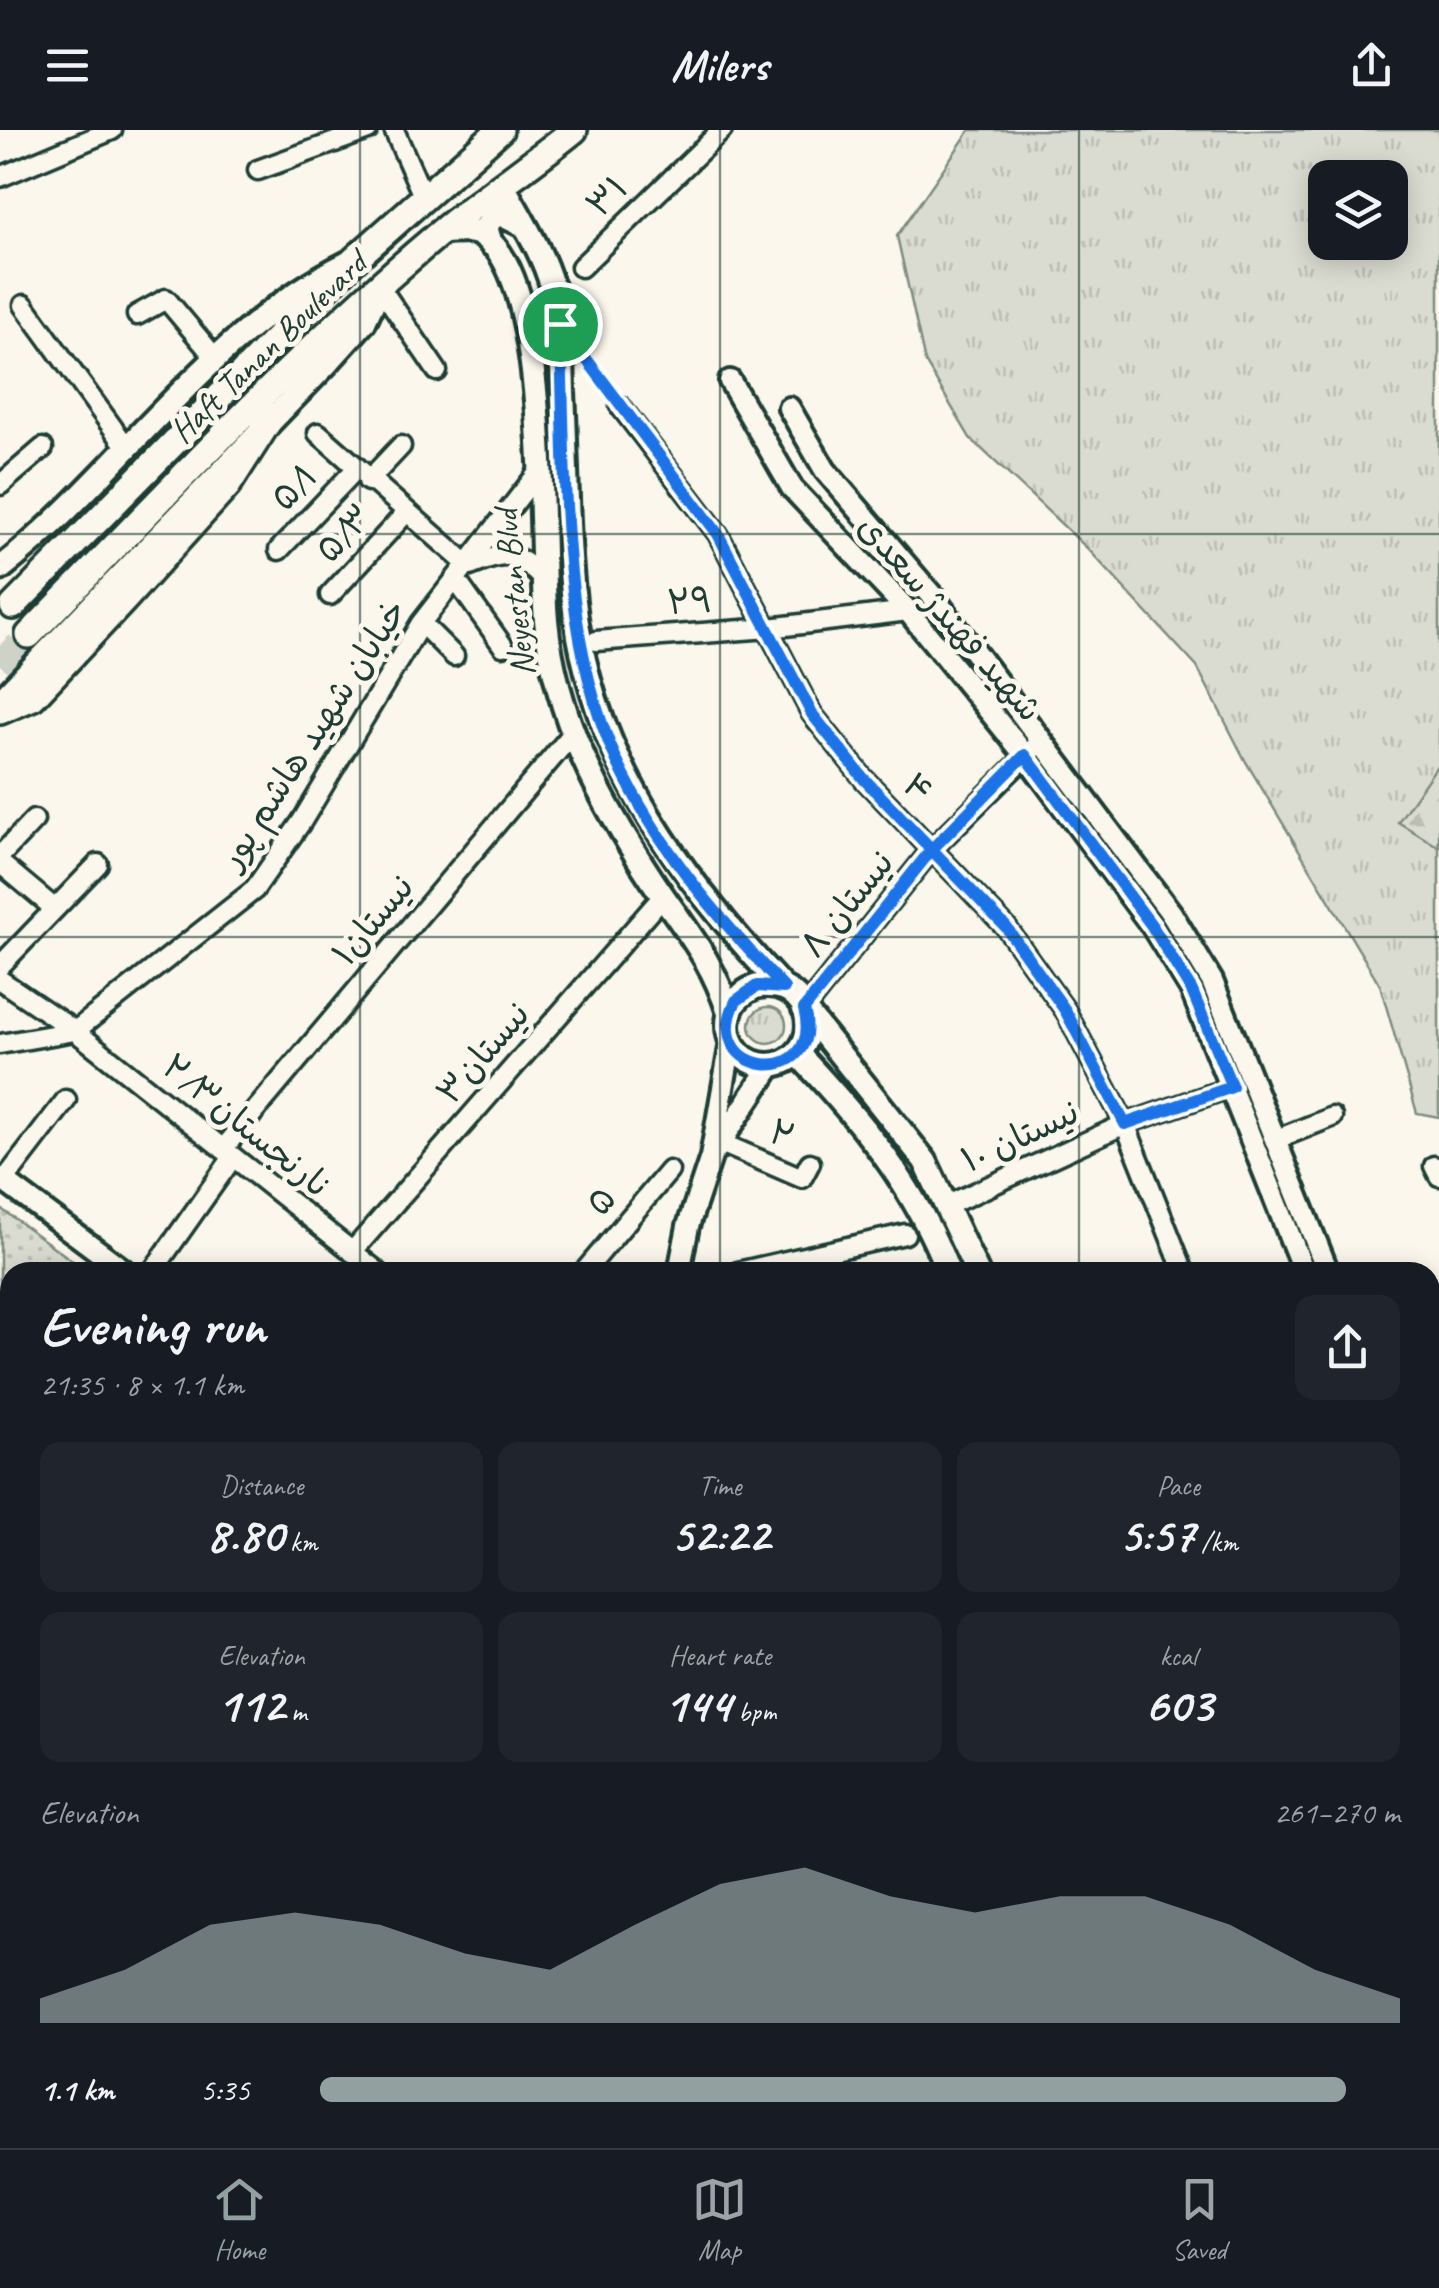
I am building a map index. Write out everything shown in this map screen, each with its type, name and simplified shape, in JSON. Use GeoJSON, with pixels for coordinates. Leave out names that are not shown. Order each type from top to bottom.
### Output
{"type":"FeatureCollection","features":[{"type":"Feature","properties":{"kind":"main road","name":"Haft Tanan Boulevard"},"geometry":{"type":"LineString","coordinates":[[6,610],[356,260],[500,130]]}},
{"type":"Feature","properties":{"kind":"main road","name":"Haft Tanan Boulevard"},"geometry":{"type":"LineString","coordinates":[[41,656],[221,439],[442,232],[574,130]]}},
{"type":"Feature","properties":{"kind":"main road","name":"Neyestan Blvd"},"geometry":{"type":"LineString","coordinates":[[503,185],[542,255],[560,324],[576,618],[598,712],[616,760],[646,815],[712,911],[784,988]]}},
{"type":"Feature","properties":{"kind":"main road"},"geometry":{"type":"LineString","coordinates":[[492,244],[486,227],[496,212],[524,226]]}},
{"type":"Feature","properties":{"kind":"main road"},"geometry":{"type":"LineString","coordinates":[[442,232],[477,232],[492,244]]}},
{"type":"Feature","properties":{"kind":"main road","name":"Neyestan Blvd"},"geometry":{"type":"LineString","coordinates":[[492,244],[509,265],[523,299],[532,353],[543,580],[554,669],[574,734],[622,835],[716,971],[730,1013]]}},
{"type":"Feature","properties":{"kind":"main road"},"geometry":{"type":"LineString","coordinates":[[0,570],[218,360],[304,284],[356,260]]}},
{"type":"Feature","properties":{"kind":"main road"},"geometry":{"type":"LineString","coordinates":[[1,690],[228,486],[272,416],[364,322],[380,287]]}},
{"type":"Feature","properties":{"kind":"main road"},"geometry":{"type":"LineString","coordinates":[[0,710],[33,697],[41,656]]}},
{"type":"Feature","properties":{"kind":"main road"},"geometry":{"type":"LineString","coordinates":[[804,1009],[808,1032],[797,1053],[771,1066],[747,1060],[731,1042],[730,1013],[745,992],[757,986],[784,988],[804,1009],[891,1114],[948,1205],[973,1262]]}},
{"type":"Feature","properties":{"kind":"main road"},"geometry":{"type":"LineString","coordinates":[[797,1053],[869,1130],[901,1176],[943,1262]]}},
{"type":"Feature","properties":{"kind":"street"},"geometry":{"type":"LineString","coordinates":[[0,177],[112,130]]}},
{"type":"Feature","properties":{"kind":"street"},"geometry":{"type":"LineString","coordinates":[[258,170],[368,130]]}},
{"type":"Feature","properties":{"kind":"street"},"geometry":{"type":"LineString","coordinates":[[394,130],[423,196]]}},
{"type":"Feature","properties":{"kind":"street","name":"۳۱"},"geometry":{"type":"LineString","coordinates":[[581,267],[722,130]]}},
{"type":"Feature","properties":{"kind":"street"},"geometry":{"type":"LineString","coordinates":[[380,287],[437,371]]}},
{"type":"Feature","properties":{"kind":"street"},"geometry":{"type":"LineString","coordinates":[[137,314],[166,299],[218,360]]}},
{"type":"Feature","properties":{"kind":"street"},"geometry":{"type":"LineString","coordinates":[[24,305],[128,449]]}},
{"type":"Feature","properties":{"kind":"street","name":"شهید فهندژ سعدی"},"geometry":{"type":"LineString","coordinates":[[730,381],[792,488],[908,611],[1025,755],[1152,926],[1192,991],[1300,1262]]}},
{"type":"Feature","properties":{"kind":"street","name":"۴"},"geometry":{"type":"LineString","coordinates":[[620,406],[718,534],[812,714],[864,779],[1006,927],[1046,982],[1125,1124],[1180,1262]]}},
{"type":"Feature","properties":{"kind":"street","name":"شهید فهندژ سعدی"},"geometry":{"type":"LineString","coordinates":[[789,408],[825,470],[935,599],[1171,914],[1212,981],[1324,1262]]}},
{"type":"Feature","properties":{"kind":"street"},"geometry":{"type":"LineString","coordinates":[[318,434],[463,573],[503,646]]}},
{"type":"Feature","properties":{"kind":"street","name":"۵/۱"},"geometry":{"type":"LineString","coordinates":[[279,550],[362,475],[401,446]]}},
{"type":"Feature","properties":{"kind":"street"},"geometry":{"type":"LineString","coordinates":[[0,485],[42,448]]}},
{"type":"Feature","properties":{"kind":"street","name":"خیابان شهید هاشم پور"},"geometry":{"type":"LineString","coordinates":[[2,1046],[75,1031],[254,890],[302,821],[421,624],[538,474]]}},
{"type":"Feature","properties":{"kind":"street","name":"۵/۳"},"geometry":{"type":"LineString","coordinates":[[330,595],[405,514]]}},
{"type":"Feature","properties":{"kind":"street"},"geometry":{"type":"LineString","coordinates":[[463,573],[502,554],[524,558],[543,580]]}},
{"type":"Feature","properties":{"kind":"street","name":"۲۹"},"geometry":{"type":"LineString","coordinates":[[596,640],[769,628],[908,611]]}},
{"type":"Feature","properties":{"kind":"street"},"geometry":{"type":"LineString","coordinates":[[421,624],[454,656]]}},
{"type":"Feature","properties":{"kind":"street","name":"۱نیستان"},"geometry":{"type":"LineString","coordinates":[[158,1262],[228,1153],[574,734]]}},
{"type":"Feature","properties":{"kind":"street","name":"نیستان ۸"},"geometry":{"type":"LineString","coordinates":[[804,1009],[932,849],[1043,740]]}},
{"type":"Feature","properties":{"kind":"street"},"geometry":{"type":"LineString","coordinates":[[34,820],[0,860],[55,909]]}},
{"type":"Feature","properties":{"kind":"street"},"geometry":{"type":"LineString","coordinates":[[0,966],[98,864]]}},
{"type":"Feature","properties":{"kind":"street","name":"۳نیستان"},"geometry":{"type":"LineString","coordinates":[[365,1262],[663,896]]}},
{"type":"Feature","properties":{"kind":"street","name":"۲/۳نارنجستان"},"geometry":{"type":"LineString","coordinates":[[0,980],[75,1031],[359,1262]]}},
{"type":"Feature","properties":{"kind":"street"},"geometry":{"type":"LineString","coordinates":[[681,1262],[688,1226],[716,1150],[731,1042]]}},
{"type":"Feature","properties":{"kind":"street"},"geometry":{"type":"LineString","coordinates":[[716,1150],[771,1066]]}},
{"type":"Feature","properties":{"kind":"street","name":"نیستان ۱۰"},"geometry":{"type":"LineString","coordinates":[[948,1205],[1125,1124],[1232,1087]]}},
{"type":"Feature","properties":{"kind":"street"},"geometry":{"type":"LineString","coordinates":[[66,1100],[2,1180],[113,1262]]}},
{"type":"Feature","properties":{"kind":"street"},"geometry":{"type":"LineString","coordinates":[[1277,1139],[1332,1117]]}},
{"type":"Feature","properties":{"kind":"street","name":"۲"},"geometry":{"type":"LineString","coordinates":[[716,1150],[802,1178],[810,1163]]}},
{"type":"Feature","properties":{"kind":"street","name":"۵"},"geometry":{"type":"LineString","coordinates":[[592,1262],[669,1171]]}},
{"type":"Feature","properties":{"kind":"street"},"geometry":{"type":"LineString","coordinates":[[779,1262],[905,1234]]}},
{"type":"Feature","properties":{"kind":"path"},"geometry":{"type":"LineString","coordinates":[[580,351],[620,406]]}},
{"type":"Feature","properties":{"kind":"green space"},"geometry":{"type":"Polygon","coordinates":[[[970,130],[1439,130],[1439,1117],[1417,1113],[1380,985],[1246,762],[1197,667],[1087,548],[970,438],[925,362],[897,236],[970,130]]]}},
{"type":"Feature","properties":{"kind":"green space"},"geometry":{"type":"Polygon","coordinates":[[[1439,763],[1439,847],[1398,822],[1439,763]]]}},
{"type":"Feature","properties":{"kind":"green space"},"geometry":{"type":"Polygon","coordinates":[[[768,1007],[781,1012],[786,1025],[781,1038],[768,1043],[755,1038],[750,1025],[755,1012],[768,1007]]]}},
{"type":"Feature","properties":{"kind":"green space"},"geometry":{"type":"Polygon","coordinates":[[[0,1208],[74,1262],[0,1262],[0,1208]]]}},
{"type":"Feature","properties":{"kind":"tunnel"},"geometry":{"type":"LineString","coordinates":[[0,665],[29,635]]}},
{"type":"Feature","properties":{"kind":"route"},"geometry":{"type":"LineString","coordinates":[[560,324],[576,618],[598,712],[616,760],[646,815],[712,911],[784,988],[757,986],[736,1001],[728,1032],[738,1052],[747,1060],[771,1066],[797,1053],[808,1032],[804,1009],[932,849],[1025,755],[1152,926],[1192,991],[1232,1087],[1125,1124],[1065,1010],[1006,927],[932,849],[864,779],[812,714],[718,534],[560,324]]}}]}
